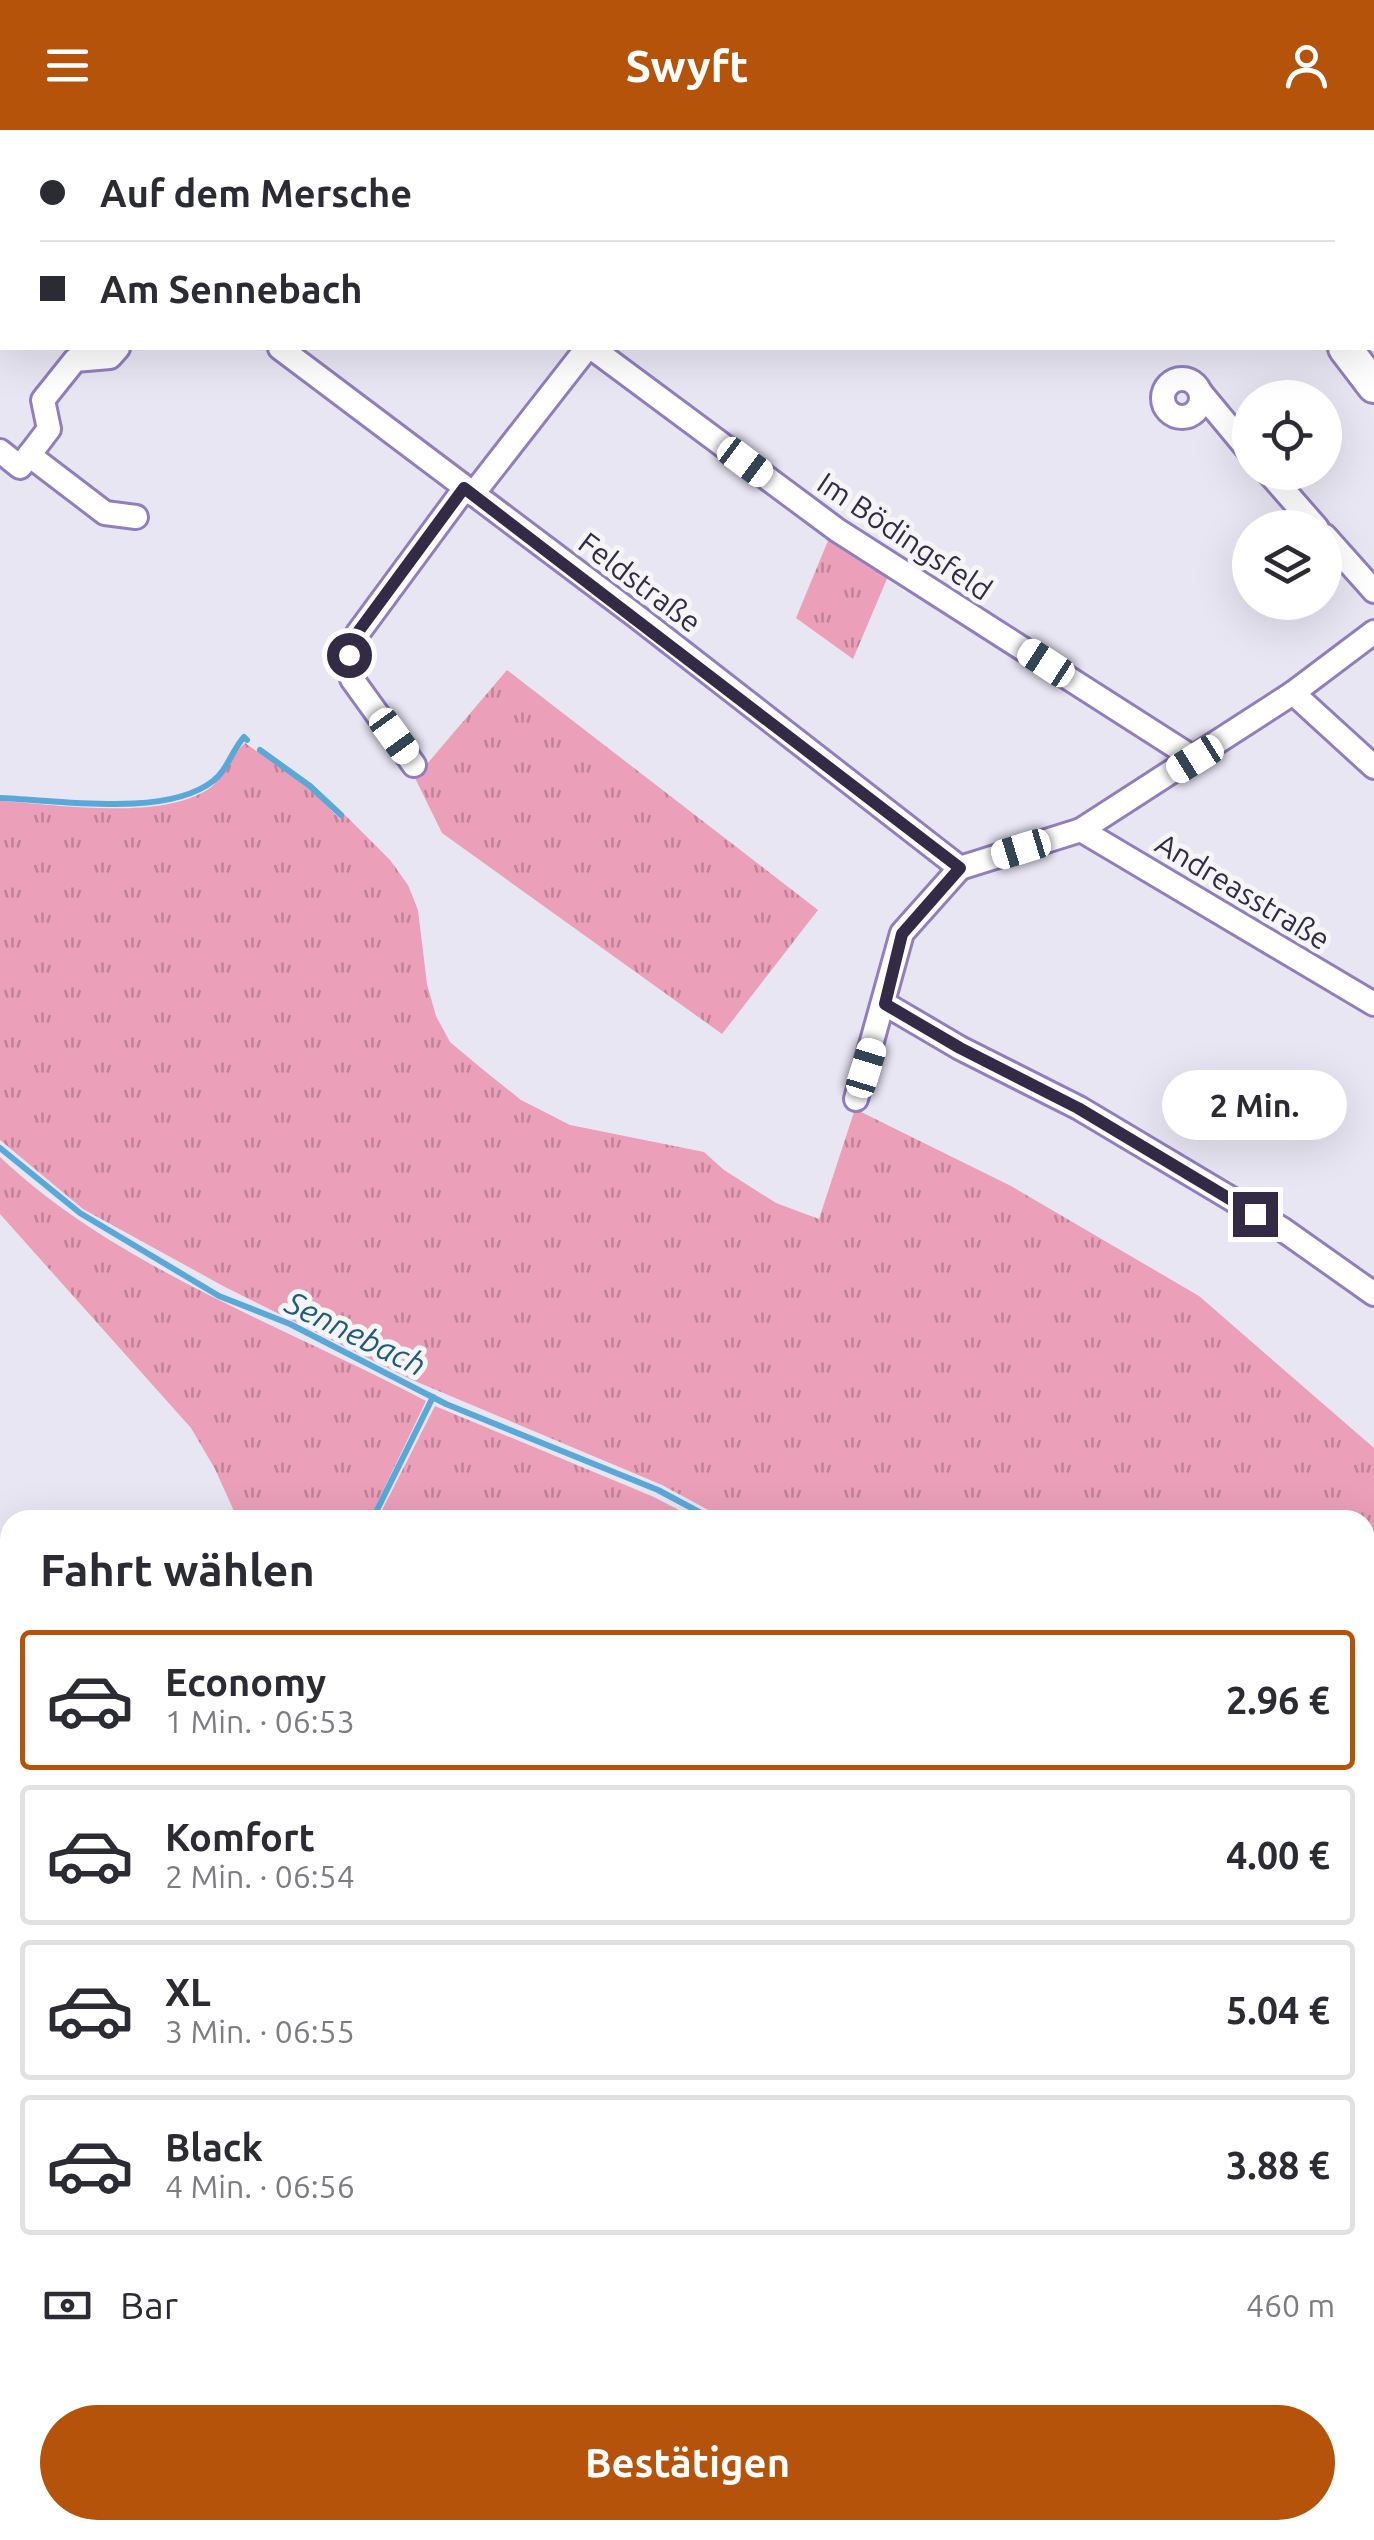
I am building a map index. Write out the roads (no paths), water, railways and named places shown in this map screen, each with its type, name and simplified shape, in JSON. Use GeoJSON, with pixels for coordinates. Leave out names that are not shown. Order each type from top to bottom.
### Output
{"type":"FeatureCollection","features":[{"type":"Feature","properties":{"kind":"main road"},"geometry":{"type":"LineString","coordinates":[[1347,350],[1374,386]]}},
{"type":"Feature","properties":{"kind":"street"},"geometry":{"type":"LineString","coordinates":[[0,452],[20,467],[49,429],[43,400],[75,360],[110,357],[116,350]]}},
{"type":"Feature","properties":{"kind":"street","name":"Feldstraße"},"geometry":{"type":"LineString","coordinates":[[283,350],[960,868]]}},
{"type":"Feature","properties":{"kind":"street"},"geometry":{"type":"LineString","coordinates":[[414,765],[352,679],[349,655],[358,632],[469,491],[588,350]]}},
{"type":"Feature","properties":{"kind":"street","name":"Im Bödingsfeld"},"geometry":{"type":"LineString","coordinates":[[593,350],[837,530],[1195,759]]}},
{"type":"Feature","properties":{"kind":"street"},"geometry":{"type":"LineString","coordinates":[[1201,393],[1232,430]]}},
{"type":"Feature","properties":{"kind":"street"},"geometry":{"type":"LineString","coordinates":[[29,455],[104,513],[136,517]]}},
{"type":"Feature","properties":{"kind":"street"},"geometry":{"type":"LineString","coordinates":[[1284,490],[1301,510]]}},
{"type":"Feature","properties":{"kind":"street"},"geometry":{"type":"LineString","coordinates":[[1342,555],[1374,591]]}},
{"type":"Feature","properties":{"kind":"street"},"geometry":{"type":"LineString","coordinates":[[856,1099],[902,934],[960,868],[1081,830],[1293,693],[1374,632]]}},
{"type":"Feature","properties":{"kind":"street"},"geometry":{"type":"LineString","coordinates":[[1293,693],[1374,767]]}},
{"type":"Feature","properties":{"kind":"street","name":"Andreasstraße"},"geometry":{"type":"LineString","coordinates":[[1081,830],[1374,1004]]}},
{"type":"Feature","properties":{"kind":"street"},"geometry":{"type":"LineString","coordinates":[[885,1004],[960,1048],[1078,1108],[1282,1229],[1374,1294]]}},
{"type":"Feature","properties":{"kind":"waterway"},"geometry":{"type":"LineString","coordinates":[[0,798],[111,804],[168,800],[213,781],[244,737],[247,740]]}},
{"type":"Feature","properties":{"kind":"waterway"},"geometry":{"type":"LineString","coordinates":[[260,750],[310,786],[341,815]]}},
{"type":"Feature","properties":{"kind":"waterway","name":"Sennebach"},"geometry":{"type":"LineString","coordinates":[[0,1148],[80,1213],[219,1296],[290,1324],[446,1404],[658,1490],[695,1510]]}},
{"type":"Feature","properties":{"kind":"waterway"},"geometry":{"type":"LineString","coordinates":[[377,1510],[433,1397]]}},
{"type":"Feature","properties":{"kind":"waterway"},"geometry":{"type":"LineString","coordinates":[[1225,2540],[1278,2540]]}}]}
